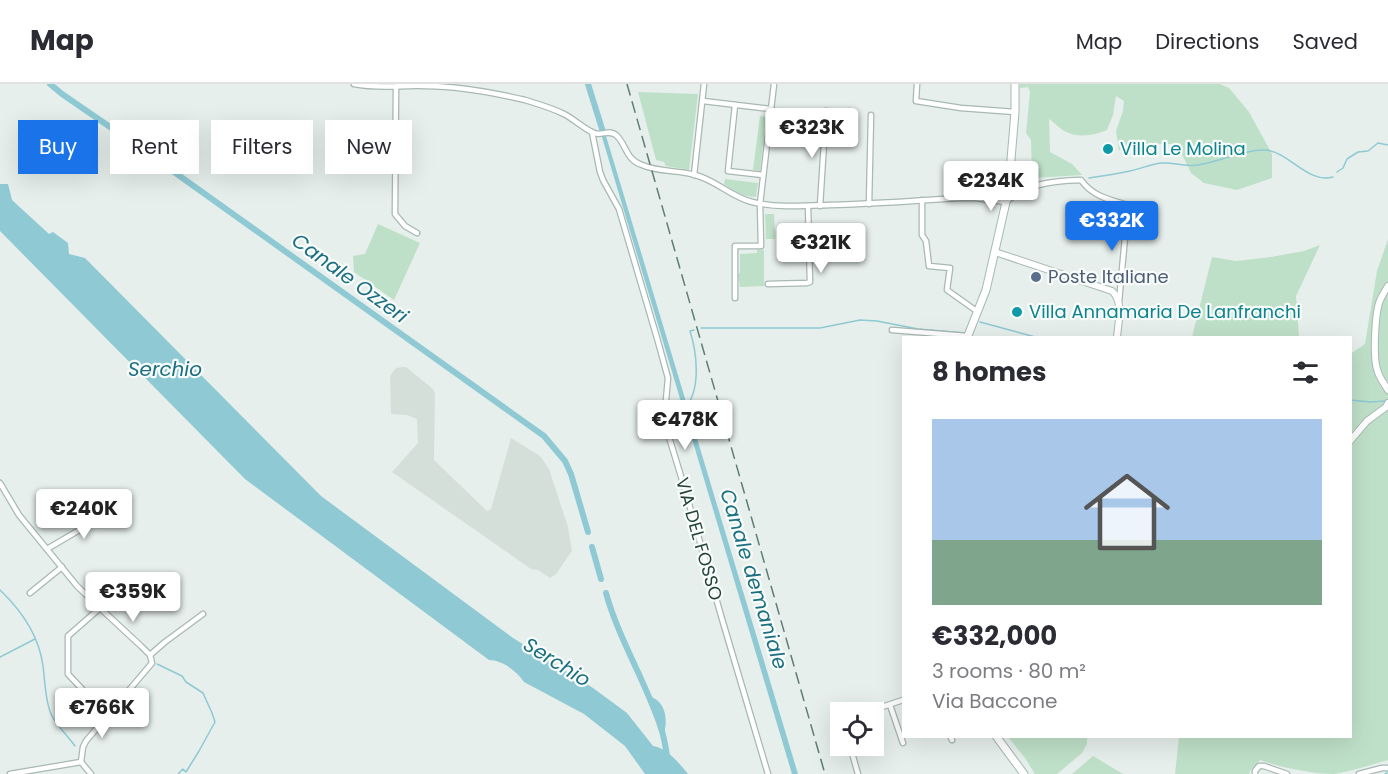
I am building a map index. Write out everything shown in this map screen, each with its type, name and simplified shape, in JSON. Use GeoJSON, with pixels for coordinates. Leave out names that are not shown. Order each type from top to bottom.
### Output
{"type":"FeatureCollection","features":[{"type":"Feature","properties":{"kind":"main road"},"geometry":{"type":"LineString","coordinates":[[967,336],[986,290],[1006,202],[1015,112],[1015,84]]}},
{"type":"Feature","properties":{"kind":"main road"},"geometry":{"type":"LineString","coordinates":[[997,738],[1024,774]]}},
{"type":"Feature","properties":{"kind":"street"},"geometry":{"type":"LineString","coordinates":[[354,84],[373,87],[444,87],[524,100],[563,113],[592,132],[598,134],[609,132],[617,136],[627,154],[636,163],[651,168],[694,175],[711,181],[735,196],[760,204],[820,206],[968,198],[1006,202],[1015,194],[1042,183],[1081,180],[1089,190],[1099,196],[1128,205],[1117,336]]}},
{"type":"Feature","properties":{"kind":"street"},"geometry":{"type":"LineString","coordinates":[[694,175],[704,84]]}},
{"type":"Feature","properties":{"kind":"street"},"geometry":{"type":"LineString","coordinates":[[735,298],[735,246],[761,246],[760,204],[774,84]]}},
{"type":"Feature","properties":{"kind":"street"},"geometry":{"type":"LineString","coordinates":[[917,84],[916,101],[961,108],[1015,112]]}},
{"type":"Feature","properties":{"kind":"street"},"geometry":{"type":"LineString","coordinates":[[396,87],[395,214],[405,226],[417,233]]}},
{"type":"Feature","properties":{"kind":"street"},"geometry":{"type":"LineString","coordinates":[[703,101],[771,109]]}},
{"type":"Feature","properties":{"kind":"street"},"geometry":{"type":"LineString","coordinates":[[735,105],[728,171],[763,175]]}},
{"type":"Feature","properties":{"kind":"street"},"geometry":{"type":"LineString","coordinates":[[820,206],[826,111]]}},
{"type":"Feature","properties":{"kind":"street"},"geometry":{"type":"LineString","coordinates":[[869,204],[871,115]]}},
{"type":"Feature","properties":{"kind":"street","name":"VIA DEL FOSSO"},"geometry":{"type":"LineString","coordinates":[[592,132],[600,172],[619,209],[668,378],[665,411],[669,437],[768,774]]}},
{"type":"Feature","properties":{"kind":"street"},"geometry":{"type":"LineString","coordinates":[[922,200],[922,235],[926,240],[929,266],[950,268],[947,290],[978,312]]}},
{"type":"Feature","properties":{"kind":"street"},"geometry":{"type":"LineString","coordinates":[[768,284],[810,282],[808,206]]}},
{"type":"Feature","properties":{"kind":"street"},"geometry":{"type":"LineString","coordinates":[[995,252],[1107,289],[1115,294],[1119,302]]}},
{"type":"Feature","properties":{"kind":"street"},"geometry":{"type":"LineString","coordinates":[[1388,286],[1379,303],[1375,334],[1376,368],[1388,390]]}},
{"type":"Feature","properties":{"kind":"street"},"geometry":{"type":"LineString","coordinates":[[892,330],[956,336]]}},
{"type":"Feature","properties":{"kind":"street"},"geometry":{"type":"LineString","coordinates":[[1352,439],[1367,421],[1388,403]]}},
{"type":"Feature","properties":{"kind":"street"},"geometry":{"type":"LineString","coordinates":[[0,483],[19,515],[77,586],[150,656],[152,663],[86,741],[81,762],[90,774]]}},
{"type":"Feature","properties":{"kind":"street"},"geometry":{"type":"LineString","coordinates":[[47,549],[110,512]]}},
{"type":"Feature","properties":{"kind":"street"},"geometry":{"type":"LineString","coordinates":[[30,592],[62,567]]}},
{"type":"Feature","properties":{"kind":"street"},"geometry":{"type":"LineString","coordinates":[[82,689],[68,674],[68,636],[99,608]]}},
{"type":"Feature","properties":{"kind":"street"},"geometry":{"type":"LineString","coordinates":[[150,656],[203,614]]}},
{"type":"Feature","properties":{"kind":"street"},"geometry":{"type":"LineString","coordinates":[[884,707],[902,700]]}},
{"type":"Feature","properties":{"kind":"street"},"geometry":{"type":"LineString","coordinates":[[890,705],[903,743]]}},
{"type":"Feature","properties":{"kind":"street"},"geometry":{"type":"LineString","coordinates":[[853,756],[858,774]]}},
{"type":"Feature","properties":{"kind":"street"},"geometry":{"type":"LineString","coordinates":[[10,774],[81,762]]}},
{"type":"Feature","properties":{"kind":"street"},"geometry":{"type":"LineString","coordinates":[[1255,774],[1259,766],[1264,765],[1287,774]]}},
{"type":"Feature","properties":{"kind":"street"},"geometry":{"type":"LineString","coordinates":[[1359,774],[1388,768]]}},
{"type":"Feature","properties":{"kind":"shaded area"},"geometry":{"type":"Polygon","coordinates":[[[406,367],[433,389],[435,394],[434,460],[487,511],[491,509],[511,438],[540,456],[549,469],[568,527],[572,551],[556,574],[550,578],[538,570],[531,569],[392,472],[418,443],[417,419],[407,415],[391,414],[390,376],[396,368],[406,367]]]}},
{"type":"Feature","properties":{"kind":"green space"},"geometry":{"type":"Polygon","coordinates":[[[1020,84],[1220,84],[1229,88],[1249,112],[1272,154],[1272,178],[1237,190],[1204,183],[1191,173],[1177,144],[1119,150],[1116,131],[1124,101],[1116,96],[1113,115],[1107,130],[1102,132],[1075,135],[1064,131],[1049,119],[1050,152],[1072,164],[1082,175],[1032,178],[1031,140],[1026,133],[1030,92],[1028,87],[1020,88],[1020,84]]]}},
{"type":"Feature","properties":{"kind":"green space"},"geometry":{"type":"Polygon","coordinates":[[[638,92],[698,94],[689,170],[666,166],[664,162],[656,160],[638,92]]]}},
{"type":"Feature","properties":{"kind":"green space"},"geometry":{"type":"Polygon","coordinates":[[[760,116],[766,117],[760,171],[753,170],[760,116]]]}},
{"type":"Feature","properties":{"kind":"green space"},"geometry":{"type":"Polygon","coordinates":[[[725,179],[758,183],[756,197],[735,191],[724,184],[725,179]]]}},
{"type":"Feature","properties":{"kind":"green space"},"geometry":{"type":"Polygon","coordinates":[[[765,214],[774,214],[775,239],[766,239],[765,214]]]}},
{"type":"Feature","properties":{"kind":"green space"},"geometry":{"type":"Polygon","coordinates":[[[378,224],[420,243],[394,300],[354,272],[353,256],[365,254],[378,224]]]}},
{"type":"Feature","properties":{"kind":"green space"},"geometry":{"type":"Polygon","coordinates":[[[1388,239],[1388,760],[1334,774],[1297,770],[1260,760],[1249,774],[1175,774],[1179,738],[1352,738],[1352,353],[1365,344],[1377,271],[1388,239]]]}},
{"type":"Feature","properties":{"kind":"green space"},"geometry":{"type":"Polygon","coordinates":[[[1320,245],[1296,296],[1299,336],[1192,336],[1212,257],[1236,261],[1304,251],[1320,245]]]}},
{"type":"Feature","properties":{"kind":"green space"},"geometry":{"type":"Polygon","coordinates":[[[757,249],[764,250],[764,286],[740,287],[738,274],[740,273],[740,254],[757,253],[757,249]]]}},
{"type":"Feature","properties":{"kind":"green space"},"geometry":{"type":"Polygon","coordinates":[[[1009,738],[1087,738],[1087,744],[1082,753],[1057,774],[1035,774],[1009,738]]]}},
{"type":"Feature","properties":{"kind":"green space"},"geometry":{"type":"Polygon","coordinates":[[[1093,756],[1123,774],[1072,774],[1093,756]]]}},
{"type":"Feature","properties":{"kind":"water"},"geometry":{"type":"Polygon","coordinates":[[[603,126],[798,774],[792,774],[599,127],[603,126]]]}},
{"type":"Feature","properties":{"kind":"water","name":"Serchio"},"geometry":{"type":"Polygon","coordinates":[[[0,184],[8,184],[12,200],[49,234],[53,232],[68,243],[69,254],[85,258],[321,496],[513,638],[593,688],[627,713],[653,746],[668,753],[688,774],[645,774],[625,746],[584,714],[524,682],[504,664],[489,660],[245,479],[0,231],[0,184]]]}},
{"type":"Feature","properties":{"kind":"waterway","name":"Canale Ozzeri"},"geometry":{"type":"LineString","coordinates":[[50,84],[544,436],[565,461],[571,474],[588,532]]}},
{"type":"Feature","properties":{"kind":"waterway","name":"Canale demaniale"},"geometry":{"type":"LineString","coordinates":[[588,84],[603,132]]}},
{"type":"Feature","properties":{"kind":"waterway"},"geometry":{"type":"LineString","coordinates":[[1337,172],[1343,168],[1347,159],[1358,152],[1368,151],[1378,143],[1388,145]]}},
{"type":"Feature","properties":{"kind":"waterway"},"geometry":{"type":"LineString","coordinates":[[1089,178],[1161,163],[1198,165],[1258,150],[1266,150],[1283,156],[1315,176],[1333,177]]}},
{"type":"Feature","properties":{"kind":"waterway"},"geometry":{"type":"LineString","coordinates":[[701,328],[820,328],[860,320],[918,329],[965,333]]}},
{"type":"Feature","properties":{"kind":"waterway"},"geometry":{"type":"LineString","coordinates":[[980,322],[1032,336]]}},
{"type":"Feature","properties":{"kind":"waterway"},"geometry":{"type":"LineString","coordinates":[[686,407],[691,399],[696,380],[696,360],[690,331],[694,330]]}},
{"type":"Feature","properties":{"kind":"waterway"},"geometry":{"type":"LineString","coordinates":[[1352,400],[1385,401]]}},
{"type":"Feature","properties":{"kind":"waterway","name":"Canale Ozzeri"},"geometry":{"type":"LineString","coordinates":[[592,547],[601,579]]}},
{"type":"Feature","properties":{"kind":"waterway"},"geometry":{"type":"LineString","coordinates":[[0,590],[22,615],[38,644],[50,711],[57,724],[75,746]]}},
{"type":"Feature","properties":{"kind":"waterway","name":"Canale Ozzeri"},"geometry":{"type":"LineString","coordinates":[[606,593],[661,728],[670,774]]}},
{"type":"Feature","properties":{"kind":"waterway"},"geometry":{"type":"LineString","coordinates":[[0,657],[35,639]]}},
{"type":"Feature","properties":{"kind":"waterway"},"geometry":{"type":"LineString","coordinates":[[157,664],[182,676],[186,682],[203,693],[215,722],[186,772],[183,769],[178,774]]}},
{"type":"Feature","properties":{"kind":"waterway"},"geometry":{"type":"LineString","coordinates":[[651,700],[658,705],[661,712],[662,729]]}},
{"type":"Feature","properties":{"kind":"railway"},"geometry":{"type":"LineString","coordinates":[[627,84],[825,774]]}},
{"type":"Feature","properties":{"kind":"place","name":"Villa Le Molina"},"geometry":{"type":"Point","coordinates":[1108,149]}},
{"type":"Feature","properties":{"kind":"place","name":"Poste Italiane"},"geometry":{"type":"Point","coordinates":[1036,277]}},
{"type":"Feature","properties":{"kind":"place","name":"Villa Annamaria De Lanfranchi"},"geometry":{"type":"Point","coordinates":[1017,312]}}]}
